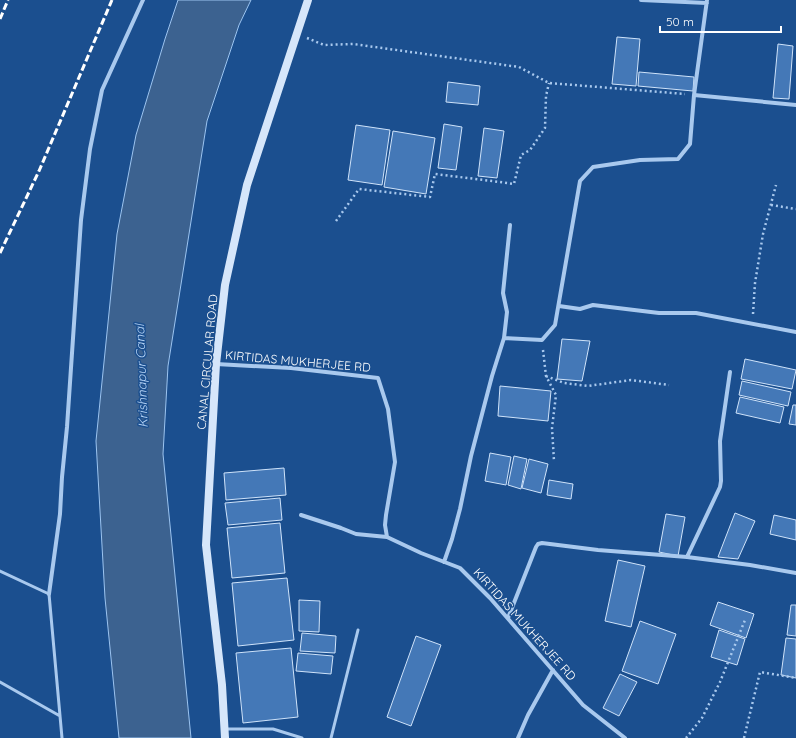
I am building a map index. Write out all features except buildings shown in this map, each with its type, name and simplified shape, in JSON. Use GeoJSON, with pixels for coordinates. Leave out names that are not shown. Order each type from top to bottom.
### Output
{"type":"FeatureCollection","features":[{"type":"Feature","properties":{"kind":"main road","name":"CANAL CIRCULAR ROAD"},"geometry":{"type":"LineString","coordinates":[[226,738],[222,685],[206,545],[216,364],[225,285],[248,185],[308,0]]}},
{"type":"Feature","properties":{"kind":"street"},"geometry":{"type":"LineString","coordinates":[[49,594],[60,514],[81,220],[90,149],[102,90],[144,0]]}},
{"type":"Feature","properties":{"kind":"street"},"geometry":{"type":"LineString","coordinates":[[504,338],[542,340],[556,324],[580,181],[593,167],[640,160],[678,159],[690,144],[694,95],[707,1],[641,0]]}},
{"type":"Feature","properties":{"kind":"street"},"geometry":{"type":"LineString","coordinates":[[694,95],[796,105]]}},
{"type":"Feature","properties":{"kind":"street"},"geometry":{"type":"LineString","coordinates":[[444,562],[454,532],[471,456],[492,376],[504,338],[507,312],[503,293],[510,225]]}},
{"type":"Feature","properties":{"kind":"street"},"geometry":{"type":"LineString","coordinates":[[559,306],[580,309],[593,305],[659,313],[696,312],[796,332]]}},
{"type":"Feature","properties":{"kind":"street","name":"KIRTIDAS MUKHERJEE RD"},"geometry":{"type":"LineString","coordinates":[[216,364],[291,368],[378,378],[388,408],[395,462],[386,515],[385,525],[387,537],[421,553],[460,568],[508,618],[583,705],[625,738]]}},
{"type":"Feature","properties":{"kind":"street"},"geometry":{"type":"LineString","coordinates":[[687,557],[720,487],[720,441],[730,372]]}},
{"type":"Feature","properties":{"kind":"street"},"geometry":{"type":"LineString","coordinates":[[301,515],[356,534],[387,537]]}},
{"type":"Feature","properties":{"kind":"street"},"geometry":{"type":"LineString","coordinates":[[508,618],[536,547],[538,544],[542,543],[598,550],[687,557],[750,565],[796,573]]}},
{"type":"Feature","properties":{"kind":"street"},"geometry":{"type":"LineString","coordinates":[[518,738],[528,715],[553,670]]}},
{"type":"Feature","properties":{"kind":"lane"},"geometry":{"type":"LineString","coordinates":[[0,571],[49,594],[62,738]]}},
{"type":"Feature","properties":{"kind":"lane"},"geometry":{"type":"LineString","coordinates":[[331,738],[358,630]]}},
{"type":"Feature","properties":{"kind":"lane"},"geometry":{"type":"LineString","coordinates":[[0,682],[60,716]]}},
{"type":"Feature","properties":{"kind":"lane"},"geometry":{"type":"LineString","coordinates":[[225,729],[273,729],[302,738]]}},
{"type":"Feature","properties":{"kind":"path"},"geometry":{"type":"LineString","coordinates":[[297,34],[324,45],[353,44],[519,68],[549,83],[694,95]]}},
{"type":"Feature","properties":{"kind":"path"},"geometry":{"type":"LineString","coordinates":[[336,221],[359,189],[430,197],[435,174],[514,184],[521,155],[530,150],[545,128],[546,96],[549,83]]}},
{"type":"Feature","properties":{"kind":"path"},"geometry":{"type":"LineString","coordinates":[[753,324],[755,283],[763,234],[776,186]]}},
{"type":"Feature","properties":{"kind":"path"},"geometry":{"type":"LineString","coordinates":[[770,206],[796,209]]}},
{"type":"Feature","properties":{"kind":"path"},"geometry":{"type":"LineString","coordinates":[[542,340],[546,376],[556,395],[552,428],[554,461]]}},
{"type":"Feature","properties":{"kind":"path"},"geometry":{"type":"LineString","coordinates":[[546,376],[564,384],[588,386],[631,380],[669,385]]}},
{"type":"Feature","properties":{"kind":"path"},"geometry":{"type":"LineString","coordinates":[[686,738],[702,718],[720,682],[745,620]]}},
{"type":"Feature","properties":{"kind":"path"},"geometry":{"type":"LineString","coordinates":[[744,738],[760,672],[796,678]]}},
{"type":"Feature","properties":{"kind":"water","name":"Krishnapur Canal"},"geometry":{"type":"Polygon","coordinates":[[[178,0],[251,0],[239,25],[207,121],[168,366],[163,454],[191,738],[119,738],[105,598],[96,441],[117,234],[136,135],[178,0]]]}},
{"type":"Feature","properties":{"kind":"railway"},"geometry":{"type":"LineString","coordinates":[[0,19],[8,0]]}},
{"type":"Feature","properties":{"kind":"railway"},"geometry":{"type":"LineString","coordinates":[[0,253],[39,171],[112,0]]}}]}
